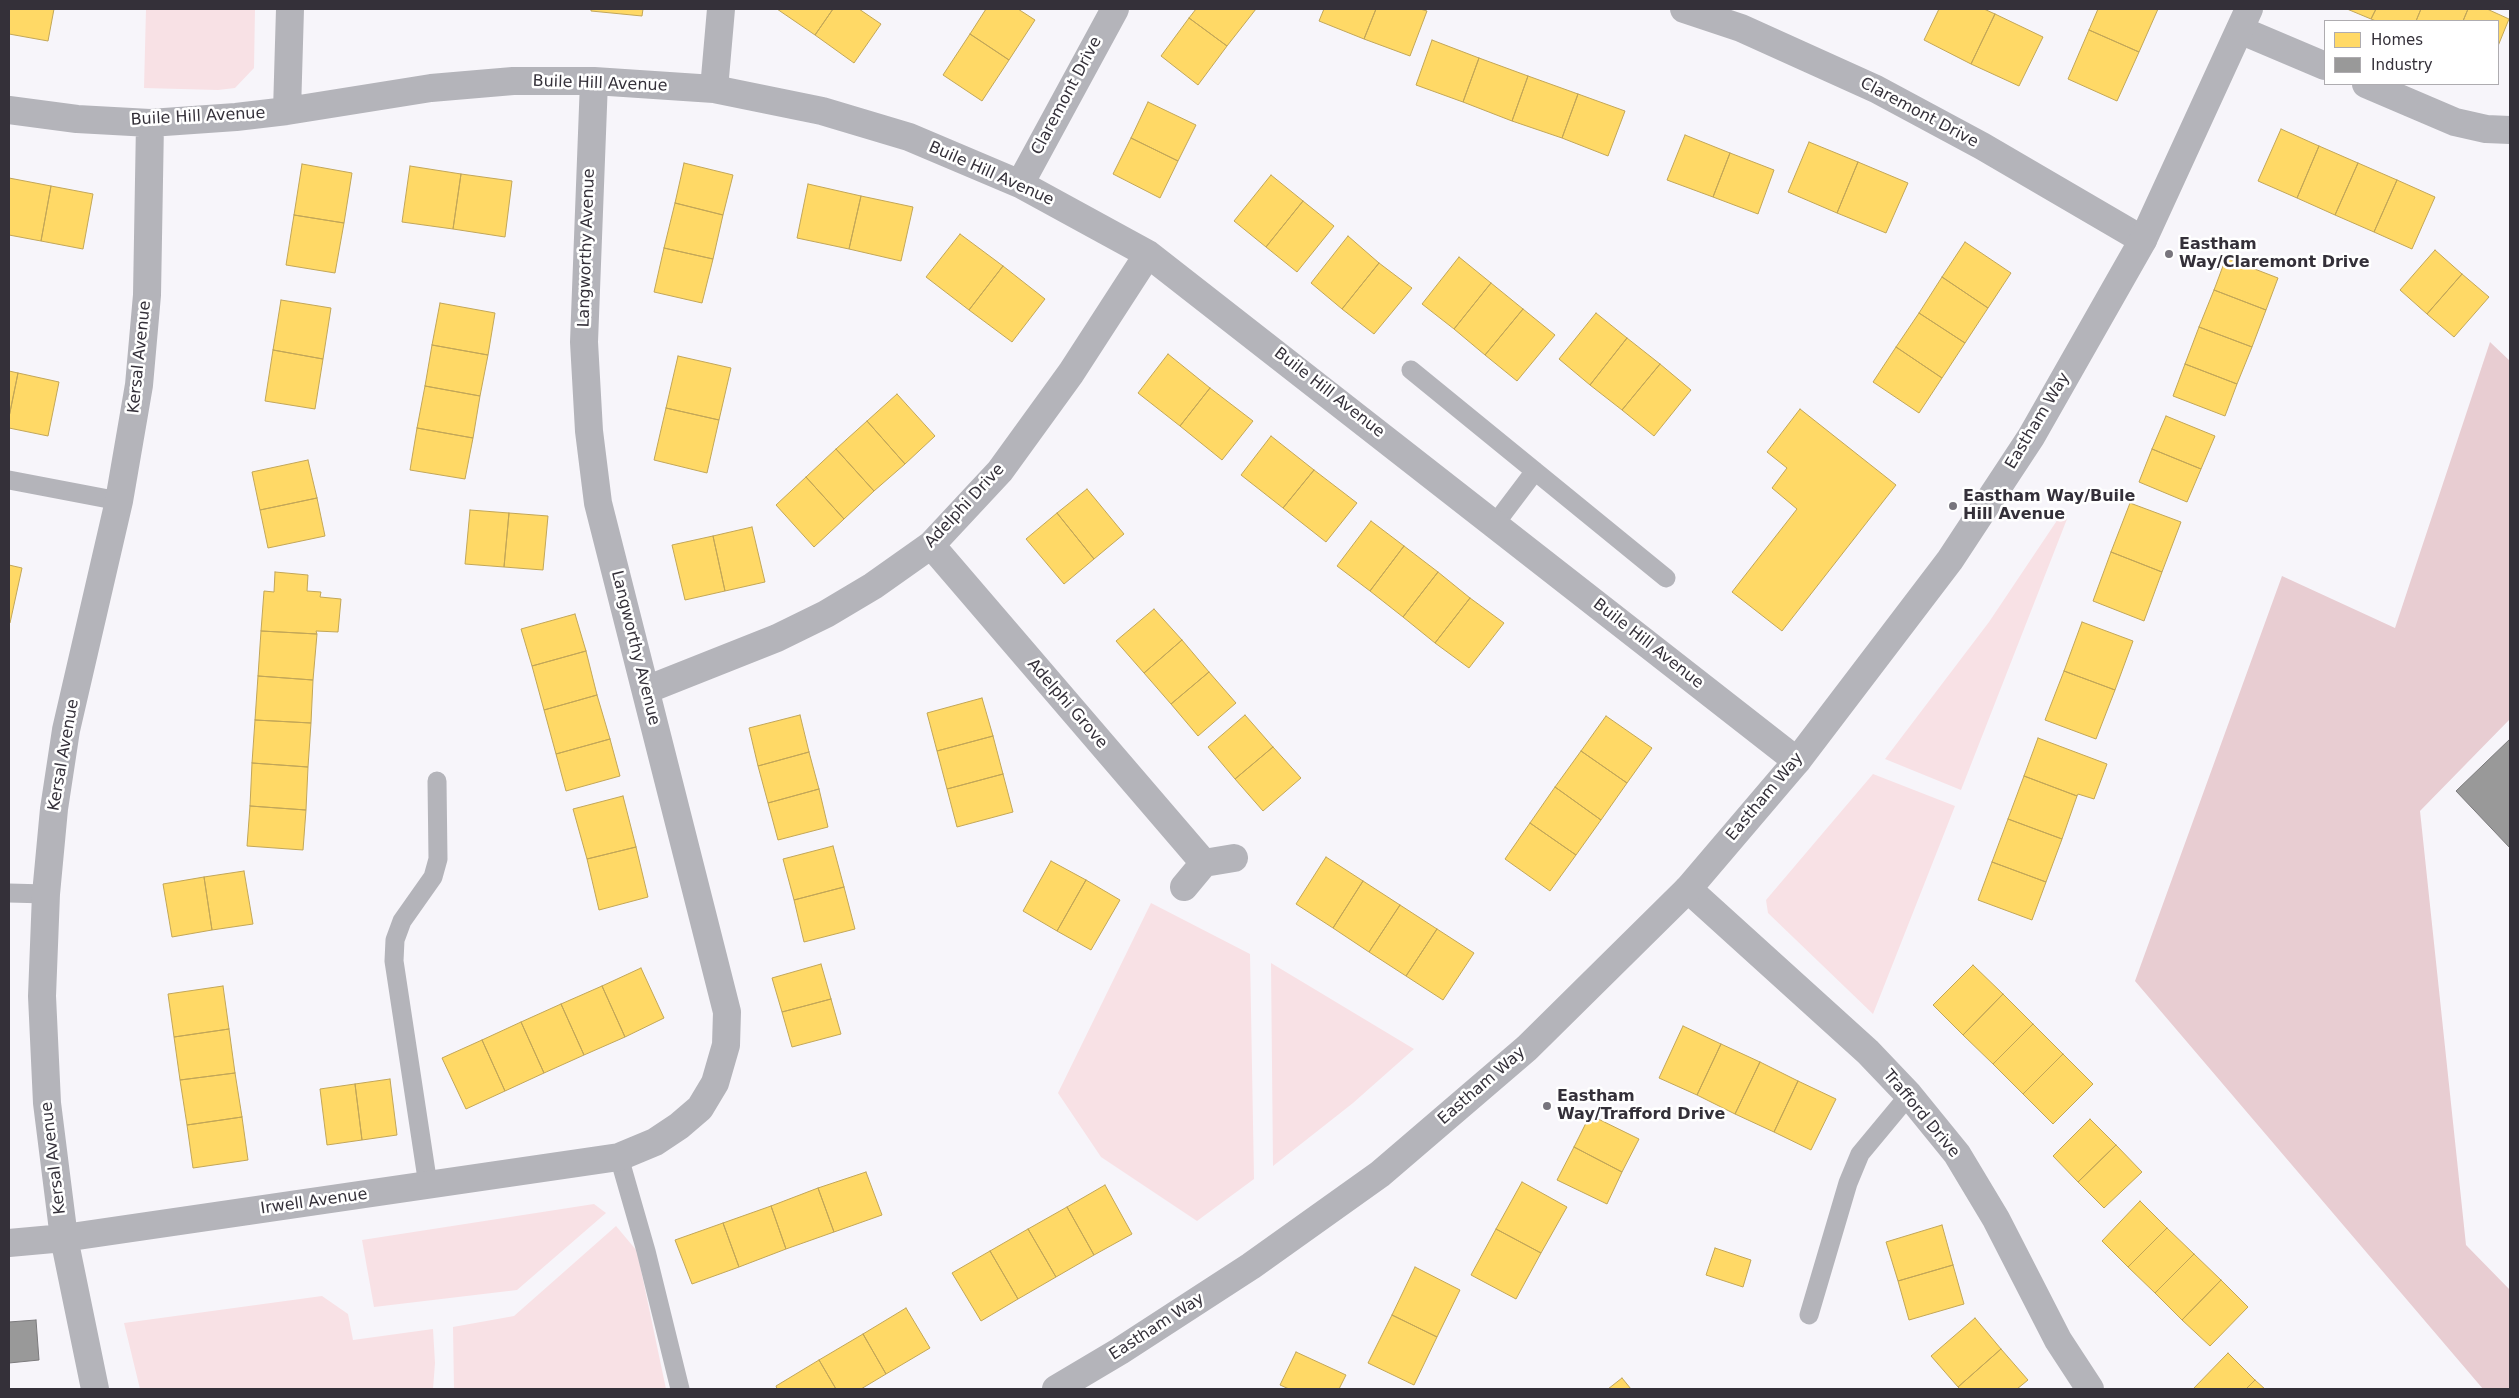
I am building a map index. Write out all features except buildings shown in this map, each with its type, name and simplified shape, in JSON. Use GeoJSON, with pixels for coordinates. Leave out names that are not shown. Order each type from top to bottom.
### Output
{"type":"FeatureCollection","features":[{"type":"Feature","properties":{"kind":"street"},"geometry":{"type":"LineString","coordinates":[[287,111],[290,9]]}},
{"type":"Feature","properties":{"kind":"street"},"geometry":{"type":"LineString","coordinates":[[714,89],[721,9]]}},
{"type":"Feature","properties":{"kind":"street","name":"Claremont Drive"},"geometry":{"type":"LineString","coordinates":[[1020,184],[1115,9]]}},
{"type":"Feature","properties":{"kind":"street","name":"Claremont Drive"},"geometry":{"type":"LineString","coordinates":[[1684,9],[1745,18],[1982,146],[2143,240]]}},
{"type":"Feature","properties":{"kind":"street"},"geometry":{"type":"LineString","coordinates":[[2245,19],[2324,65]]}},
{"type":"Feature","properties":{"kind":"street","name":"Eastham Way"},"geometry":{"type":"LineString","coordinates":[[1056,1389],[1120,1351],[1251,1266],[1380,1174],[1527,1048],[1688,888],[1796,761],[1955,552],[2030,436],[2143,240],[2245,19]]}},
{"type":"Feature","properties":{"kind":"street","name":"Buile Hill Avenue"},"geometry":{"type":"LineString","coordinates":[[9,110],[77,119],[150,122],[287,111],[432,88],[513,81],[594,81],[714,89],[822,111],[909,137],[1020,184],[1148,254],[1796,761]]}},
{"type":"Feature","properties":{"kind":"street","name":"Langworthy Avenue"},"geometry":{"type":"LineString","coordinates":[[594,81],[584,342],[588,431],[598,503],[727,1012],[726,1045],[715,1083],[700,1108],[679,1126],[655,1142],[619,1157]]}},
{"type":"Feature","properties":{"kind":"street"},"geometry":{"type":"LineString","coordinates":[[2368,85],[2455,122],[2486,129],[2510,130]]}},
{"type":"Feature","properties":{"kind":"street","name":"Kersal Avenue"},"geometry":{"type":"LineString","coordinates":[[95,1389],[64,1238],[47,1103],[42,996],[46,894],[54,809],[66,730],[119,501],[139,385],[147,295],[150,122]]}},
{"type":"Feature","properties":{"kind":"street","name":"Adelphi Drive"},"geometry":{"type":"LineString","coordinates":[[646,690],[777,638],[826,614],[873,586],[931,545],[1000,471],[1071,374],[1148,254]]}},
{"type":"Feature","properties":{"kind":"street","name":"Adelphi Grove"},"geometry":{"type":"LineString","coordinates":[[931,545],[1204,863]]}},
{"type":"Feature","properties":{"kind":"street"},"geometry":{"type":"LineString","coordinates":[[1184,887],[1204,863],[1234,858]]}},
{"type":"Feature","properties":{"kind":"street","name":"Trafford Drive"},"geometry":{"type":"LineString","coordinates":[[1688,888],[1868,1052],[1909,1095],[1962,1162],[1996,1219],[2058,1340],[2090,1389]]}},
{"type":"Feature","properties":{"kind":"street","name":"Irwell Avenue"},"geometry":{"type":"LineString","coordinates":[[9,1243],[64,1238],[619,1157]]}},
{"type":"Feature","properties":{"kind":"lane"},"geometry":{"type":"LineString","coordinates":[[1411,370],[1666,578]]}},
{"type":"Feature","properties":{"kind":"lane"},"geometry":{"type":"LineString","coordinates":[[1495,524],[1535,471]]}},
{"type":"Feature","properties":{"kind":"lane"},"geometry":{"type":"LineString","coordinates":[[9,480],[119,501]]}},
{"type":"Feature","properties":{"kind":"lane"},"geometry":{"type":"LineString","coordinates":[[428,1185],[394,961],[396,940],[402,921],[433,876],[438,859],[437,781]]}},
{"type":"Feature","properties":{"kind":"lane"},"geometry":{"type":"LineString","coordinates":[[9,893],[46,894]]}},
{"type":"Feature","properties":{"kind":"lane"},"geometry":{"type":"LineString","coordinates":[[1809,1316],[1848,1183],[1860,1154],[1909,1095]]}},
{"type":"Feature","properties":{"kind":"lane"},"geometry":{"type":"LineString","coordinates":[[619,1157],[646,1251],[680,1389]]}},
{"type":"Feature","properties":{"kind":"shaded area"},"geometry":{"type":"Polygon","coordinates":[[[146,9],[255,9],[254,68],[235,88],[218,90],[144,88],[146,9]]]}},
{"type":"Feature","properties":{"kind":"shaded area"},"geometry":{"type":"Polygon","coordinates":[[[2490,342],[2510,361],[2510,719],[2420,811],[2466,1245],[2510,1290],[2510,1389],[2483,1389],[2135,981],[2282,576],[2395,628],[2490,342]]]}},
{"type":"Feature","properties":{"kind":"shaded area"},"geometry":{"type":"Polygon","coordinates":[[[2060,516],[2067,519],[1961,790],[1885,759],[1989,622],[2060,516]]]}},
{"type":"Feature","properties":{"kind":"shaded area"},"geometry":{"type":"Polygon","coordinates":[[[1873,774],[1955,806],[1873,1014],[1768,913],[1766,900],[1873,774]]]}},
{"type":"Feature","properties":{"kind":"shaded area"},"geometry":{"type":"Polygon","coordinates":[[[1151,903],[1250,954],[1254,1179],[1197,1221],[1101,1157],[1058,1093],[1151,903]]]}},
{"type":"Feature","properties":{"kind":"shaded area"},"geometry":{"type":"Polygon","coordinates":[[[1271,963],[1414,1049],[1353,1103],[1273,1166],[1271,963]]]}},
{"type":"Feature","properties":{"kind":"shaded area"},"geometry":{"type":"Polygon","coordinates":[[[594,1204],[606,1213],[517,1290],[374,1307],[362,1240],[594,1204]]]}},
{"type":"Feature","properties":{"kind":"shaded area"},"geometry":{"type":"Polygon","coordinates":[[[616,1226],[637,1251],[666,1389],[454,1389],[453,1327],[514,1316],[616,1226]]]}},
{"type":"Feature","properties":{"kind":"shaded area"},"geometry":{"type":"Polygon","coordinates":[[[322,1296],[348,1314],[353,1340],[433,1329],[435,1363],[433,1389],[140,1389],[124,1323],[322,1296]]]}},
{"type":"Feature","properties":{"kind":"place","name":"Eastham Way/Claremont Drive"},"geometry":{"type":"Point","coordinates":[2169,254]}},
{"type":"Feature","properties":{"kind":"place","name":"Eastham Way/Buile Hill Avenue"},"geometry":{"type":"Point","coordinates":[1953,506]}},
{"type":"Feature","properties":{"kind":"place","name":"Eastham Way/Trafford Drive"},"geometry":{"type":"Point","coordinates":[1547,1106]}}]}
